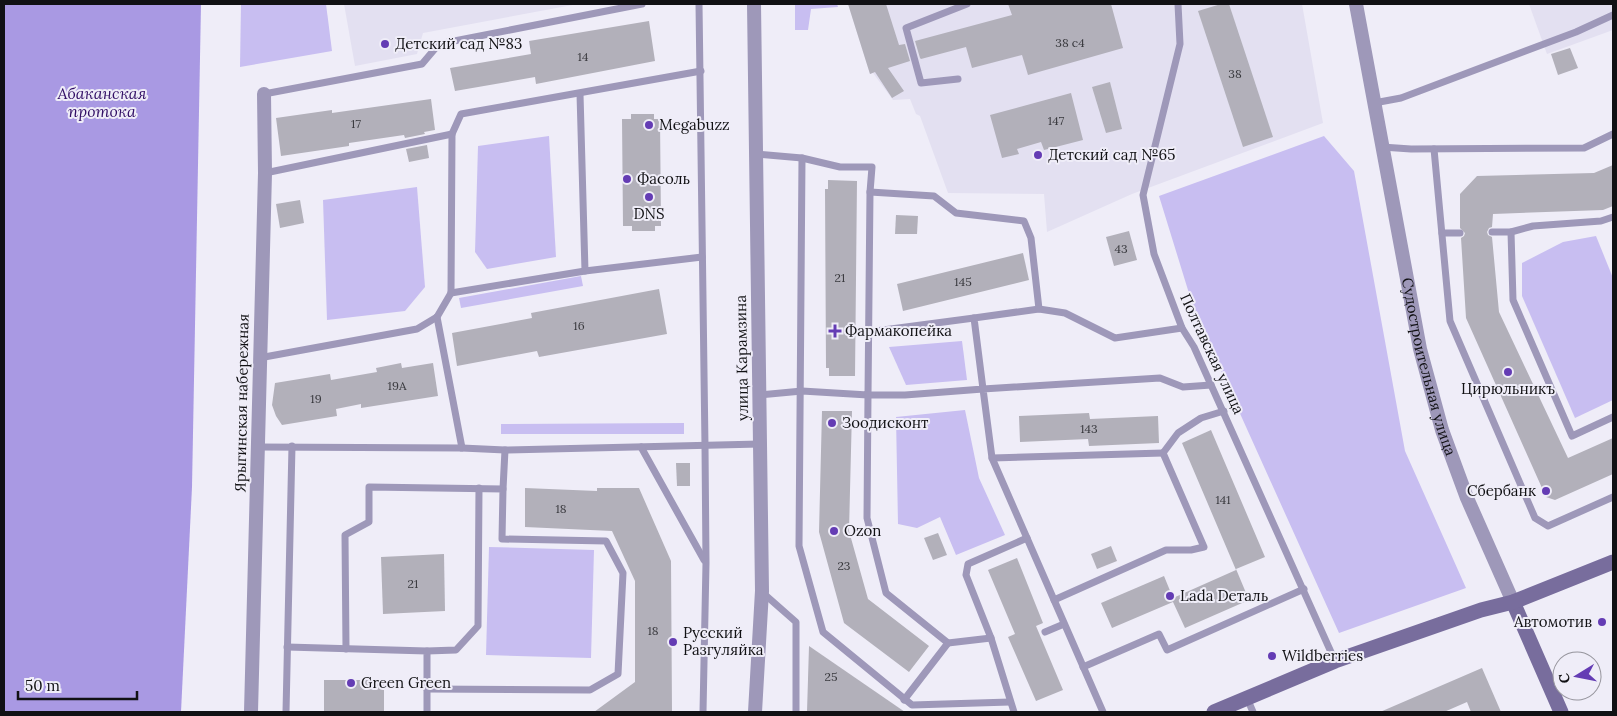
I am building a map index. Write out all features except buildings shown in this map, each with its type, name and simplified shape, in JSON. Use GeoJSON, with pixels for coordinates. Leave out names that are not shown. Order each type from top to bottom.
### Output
{"type":"FeatureCollection","features":[{"type":"Feature","properties":{"kind":"main road"},"geometry":{"type":"LineString","coordinates":[[1214,712],[1335,661],[1481,610],[1513,602],[1613,562]]}},
{"type":"Feature","properties":{"kind":"main road","name":"Судостроительная улица"},"geometry":{"type":"LineString","coordinates":[[1513,602],[1561,712]]}},
{"type":"Feature","properties":{"kind":"street","name":"улица Карамзина"},"geometry":{"type":"LineString","coordinates":[[754,4],[762,591],[755,712]]}},
{"type":"Feature","properties":{"kind":"street","name":"Судостроительная улица"},"geometry":{"type":"LineString","coordinates":[[1356,4],[1420,349],[1442,430],[1467,498],[1513,602]]}},
{"type":"Feature","properties":{"kind":"street","name":"Ярыгинская набережная"},"geometry":{"type":"LineString","coordinates":[[251,712],[265,173],[264,94]]}},
{"type":"Feature","properties":{"kind":"lane"},"geometry":{"type":"LineString","coordinates":[[264,94],[422,64],[438,44],[642,4]]}},
{"type":"Feature","properties":{"kind":"lane"},"geometry":{"type":"LineString","coordinates":[[699,4],[706,562],[703,712]]}},
{"type":"Feature","properties":{"kind":"lane"},"geometry":{"type":"LineString","coordinates":[[958,79],[921,83],[906,28],[967,4]]}},
{"type":"Feature","properties":{"kind":"lane","name":"Полтавская улица"},"geometry":{"type":"LineString","coordinates":[[1178,4],[1180,44],[1148,181],[1143,194],[1154,254],[1182,328],[1194,347],[1224,411],[1335,661]]}},
{"type":"Feature","properties":{"kind":"lane"},"geometry":{"type":"LineString","coordinates":[[1374,103],[1401,98],[1576,32],[1613,15]]}},
{"type":"Feature","properties":{"kind":"lane"},"geometry":{"type":"LineString","coordinates":[[259,358],[417,329],[437,317],[451,293],[452,134],[461,114],[700,72]]}},
{"type":"Feature","properties":{"kind":"lane"},"geometry":{"type":"LineString","coordinates":[[580,94],[585,271]]}},
{"type":"Feature","properties":{"kind":"lane"},"geometry":{"type":"LineString","coordinates":[[265,173],[452,134]]}},
{"type":"Feature","properties":{"kind":"lane"},"geometry":{"type":"LineString","coordinates":[[1382,148],[1584,148],[1613,134]]}},
{"type":"Feature","properties":{"kind":"lane"},"geometry":{"type":"LineString","coordinates":[[1434,149],[1450,321],[1535,518],[1548,526],[1613,497]]}},
{"type":"Feature","properties":{"kind":"lane"},"geometry":{"type":"LineString","coordinates":[[756,154],[802,158],[840,167],[872,167],[868,332],[867,518],[886,594],[948,643],[990,638]]}},
{"type":"Feature","properties":{"kind":"lane"},"geometry":{"type":"LineString","coordinates":[[802,158],[802,391],[799,546],[822,632],[912,705],[1010,702]]}},
{"type":"Feature","properties":{"kind":"lane"},"geometry":{"type":"LineString","coordinates":[[870,192],[934,196],[956,212],[1024,221],[1031,238],[1039,309]]}},
{"type":"Feature","properties":{"kind":"lane"},"geometry":{"type":"LineString","coordinates":[[1492,232],[1510,232],[1533,226],[1601,221],[1613,217]]}},
{"type":"Feature","properties":{"kind":"lane"},"geometry":{"type":"LineString","coordinates":[[1510,232],[1513,300],[1572,436],[1613,417]]}},
{"type":"Feature","properties":{"kind":"lane"},"geometry":{"type":"LineString","coordinates":[[1442,233],[1460,233]]}},
{"type":"Feature","properties":{"kind":"lane"},"geometry":{"type":"LineString","coordinates":[[451,293],[585,271],[702,257]]}},
{"type":"Feature","properties":{"kind":"lane"},"geometry":{"type":"LineString","coordinates":[[868,332],[1039,309],[1065,313],[1115,338],[1182,328]]}},
{"type":"Feature","properties":{"kind":"lane"},"geometry":{"type":"LineString","coordinates":[[437,317],[462,448]]}},
{"type":"Feature","properties":{"kind":"lane"},"geometry":{"type":"LineString","coordinates":[[974,318],[992,458],[1103,712]]}},
{"type":"Feature","properties":{"kind":"lane"},"geometry":{"type":"LineString","coordinates":[[760,395],[802,391],[905,395],[1160,378],[1183,388],[1211,385]]}},
{"type":"Feature","properties":{"kind":"lane"},"geometry":{"type":"LineString","coordinates":[[1163,453],[1178,433],[1201,418],[1224,411]]}},
{"type":"Feature","properties":{"kind":"lane"},"geometry":{"type":"LineString","coordinates":[[257,448],[292,446],[505,450],[760,444]]}},
{"type":"Feature","properties":{"kind":"lane"},"geometry":{"type":"LineString","coordinates":[[286,712],[292,446]]}},
{"type":"Feature","properties":{"kind":"lane"},"geometry":{"type":"LineString","coordinates":[[641,447],[706,562]]}},
{"type":"Feature","properties":{"kind":"lane"},"geometry":{"type":"LineString","coordinates":[[426,689],[590,690],[618,674],[623,573],[606,540],[502,539],[505,450]]}},
{"type":"Feature","properties":{"kind":"lane"},"geometry":{"type":"LineString","coordinates":[[992,458],[1163,453]]}},
{"type":"Feature","properties":{"kind":"lane"},"geometry":{"type":"LineString","coordinates":[[1054,600],[1166,550],[1191,550],[1204,547],[1163,453]]}},
{"type":"Feature","properties":{"kind":"lane"},"geometry":{"type":"LineString","coordinates":[[346,649],[345,535],[369,522],[369,487],[503,489]]}},
{"type":"Feature","properties":{"kind":"lane"},"geometry":{"type":"LineString","coordinates":[[287,647],[427,651],[456,650],[478,626],[479,488]]}},
{"type":"Feature","properties":{"kind":"lane"},"geometry":{"type":"LineString","coordinates":[[1014,712],[990,638],[966,575],[968,564],[1027,538]]}},
{"type":"Feature","properties":{"kind":"lane"},"geometry":{"type":"LineString","coordinates":[[1083,667],[1159,634],[1166,650],[1304,589]]}},
{"type":"Feature","properties":{"kind":"lane"},"geometry":{"type":"LineString","coordinates":[[762,591],[796,622],[796,712]]}},
{"type":"Feature","properties":{"kind":"lane"},"geometry":{"type":"LineString","coordinates":[[1044,632],[1064,624]]}},
{"type":"Feature","properties":{"kind":"lane"},"geometry":{"type":"LineString","coordinates":[[904,700],[948,643]]}},
{"type":"Feature","properties":{"kind":"lane"},"geometry":{"type":"LineString","coordinates":[[427,651],[427,712]]}},
{"type":"Feature","properties":{"kind":"lane"},"geometry":{"type":"LineString","coordinates":[[1247,698],[1254,712]]}},
{"type":"Feature","properties":{"kind":"shaded area"},"geometry":{"type":"Polygon","coordinates":[[[241,4],[326,4],[332,51],[240,67],[241,4]]]}},
{"type":"Feature","properties":{"kind":"shaded area","name":"Детский сад №83"},"geometry":{"type":"Polygon","coordinates":[[[344,4],[578,4],[423,33],[417,54],[355,66],[344,4]]]}},
{"type":"Feature","properties":{"kind":"shaded area"},"geometry":{"type":"Polygon","coordinates":[[[795,4],[837,4],[838,7],[811,9],[808,30],[795,30],[795,4]]]}},
{"type":"Feature","properties":{"kind":"shaded area"},"geometry":{"type":"Polygon","coordinates":[[[848,4],[1302,4],[1323,123],[1132,194],[1047,232],[1044,194],[948,193],[920,116],[916,114],[910,99],[893,100],[873,73],[870,74],[848,4]]]}},
{"type":"Feature","properties":{"kind":"shaded area"},"geometry":{"type":"Polygon","coordinates":[[[1529,4],[1613,4],[1613,30],[1547,54],[1529,4]]]}},
{"type":"Feature","properties":{"kind":"shaded area"},"geometry":{"type":"Polygon","coordinates":[[[549,136],[556,257],[487,269],[475,252],[478,146],[549,136]]]}},
{"type":"Feature","properties":{"kind":"shaded area"},"geometry":{"type":"Polygon","coordinates":[[[1324,136],[1354,171],[1405,451],[1466,588],[1339,633],[1196,316],[1159,196],[1324,136]]]}},
{"type":"Feature","properties":{"kind":"shaded area"},"geometry":{"type":"Polygon","coordinates":[[[417,187],[425,287],[405,311],[327,320],[323,200],[417,187]]]}},
{"type":"Feature","properties":{"kind":"shaded area"},"geometry":{"type":"Polygon","coordinates":[[[1596,236],[1613,278],[1613,400],[1575,418],[1522,296],[1522,263],[1563,242],[1596,236]]]}},
{"type":"Feature","properties":{"kind":"shaded area"},"geometry":{"type":"Polygon","coordinates":[[[581,276],[583,286],[461,308],[459,298],[581,276]]]}},
{"type":"Feature","properties":{"kind":"shaded area"},"geometry":{"type":"Polygon","coordinates":[[[962,341],[967,380],[906,385],[889,347],[962,341]]]}},
{"type":"Feature","properties":{"kind":"shaded area"},"geometry":{"type":"Polygon","coordinates":[[[965,410],[979,478],[1005,535],[956,555],[940,517],[917,528],[898,524],[896,417],[965,410]]]}},
{"type":"Feature","properties":{"kind":"shaded area"},"geometry":{"type":"Polygon","coordinates":[[[684,423],[684,434],[501,434],[501,424],[684,423]]]}},
{"type":"Feature","properties":{"kind":"shaded area"},"geometry":{"type":"Polygon","coordinates":[[[489,547],[594,550],[591,658],[486,655],[489,547]]]}},
{"type":"Feature","properties":{"kind":"water","name":"Абаканская протока"},"geometry":{"type":"Polygon","coordinates":[[[4,4],[201,4],[192,487],[181,712],[4,712],[4,4]]]}},
{"type":"Feature","properties":{"kind":"place","name":"Детский сад №83"},"geometry":{"type":"Point","coordinates":[385,44]}},
{"type":"Feature","properties":{"kind":"place","name":"Megabuzz"},"geometry":{"type":"Point","coordinates":[649,125]}},
{"type":"Feature","properties":{"kind":"place","name":"Детский сад №65"},"geometry":{"type":"Point","coordinates":[1038,155]}},
{"type":"Feature","properties":{"kind":"place","name":"Фасоль"},"geometry":{"type":"Point","coordinates":[627,179]}},
{"type":"Feature","properties":{"kind":"place","name":"DNS"},"geometry":{"type":"Point","coordinates":[649,197]}},
{"type":"Feature","properties":{"kind":"place","name":"Фармакопейка"},"geometry":{"type":"Point","coordinates":[835,331]}},
{"type":"Feature","properties":{"kind":"place","name":"Цирюльникъ"},"geometry":{"type":"Point","coordinates":[1508,372]}},
{"type":"Feature","properties":{"kind":"place","name":"Зоодисконт"},"geometry":{"type":"Point","coordinates":[832,423]}},
{"type":"Feature","properties":{"kind":"place","name":"Сбербанк"},"geometry":{"type":"Point","coordinates":[1546,491]}},
{"type":"Feature","properties":{"kind":"place","name":"Ozon"},"geometry":{"type":"Point","coordinates":[834,531]}},
{"type":"Feature","properties":{"kind":"place","name":"Lada Dеталь"},"geometry":{"type":"Point","coordinates":[1170,596]}},
{"type":"Feature","properties":{"kind":"place","name":"Автомотив"},"geometry":{"type":"Point","coordinates":[1602,622]}},
{"type":"Feature","properties":{"kind":"place","name":"Русский Разгуляйка"},"geometry":{"type":"Point","coordinates":[673,642]}},
{"type":"Feature","properties":{"kind":"place","name":"Wildberries"},"geometry":{"type":"Point","coordinates":[1272,656]}},
{"type":"Feature","properties":{"kind":"place","name":"Green Green"},"geometry":{"type":"Point","coordinates":[351,683]}}]}
